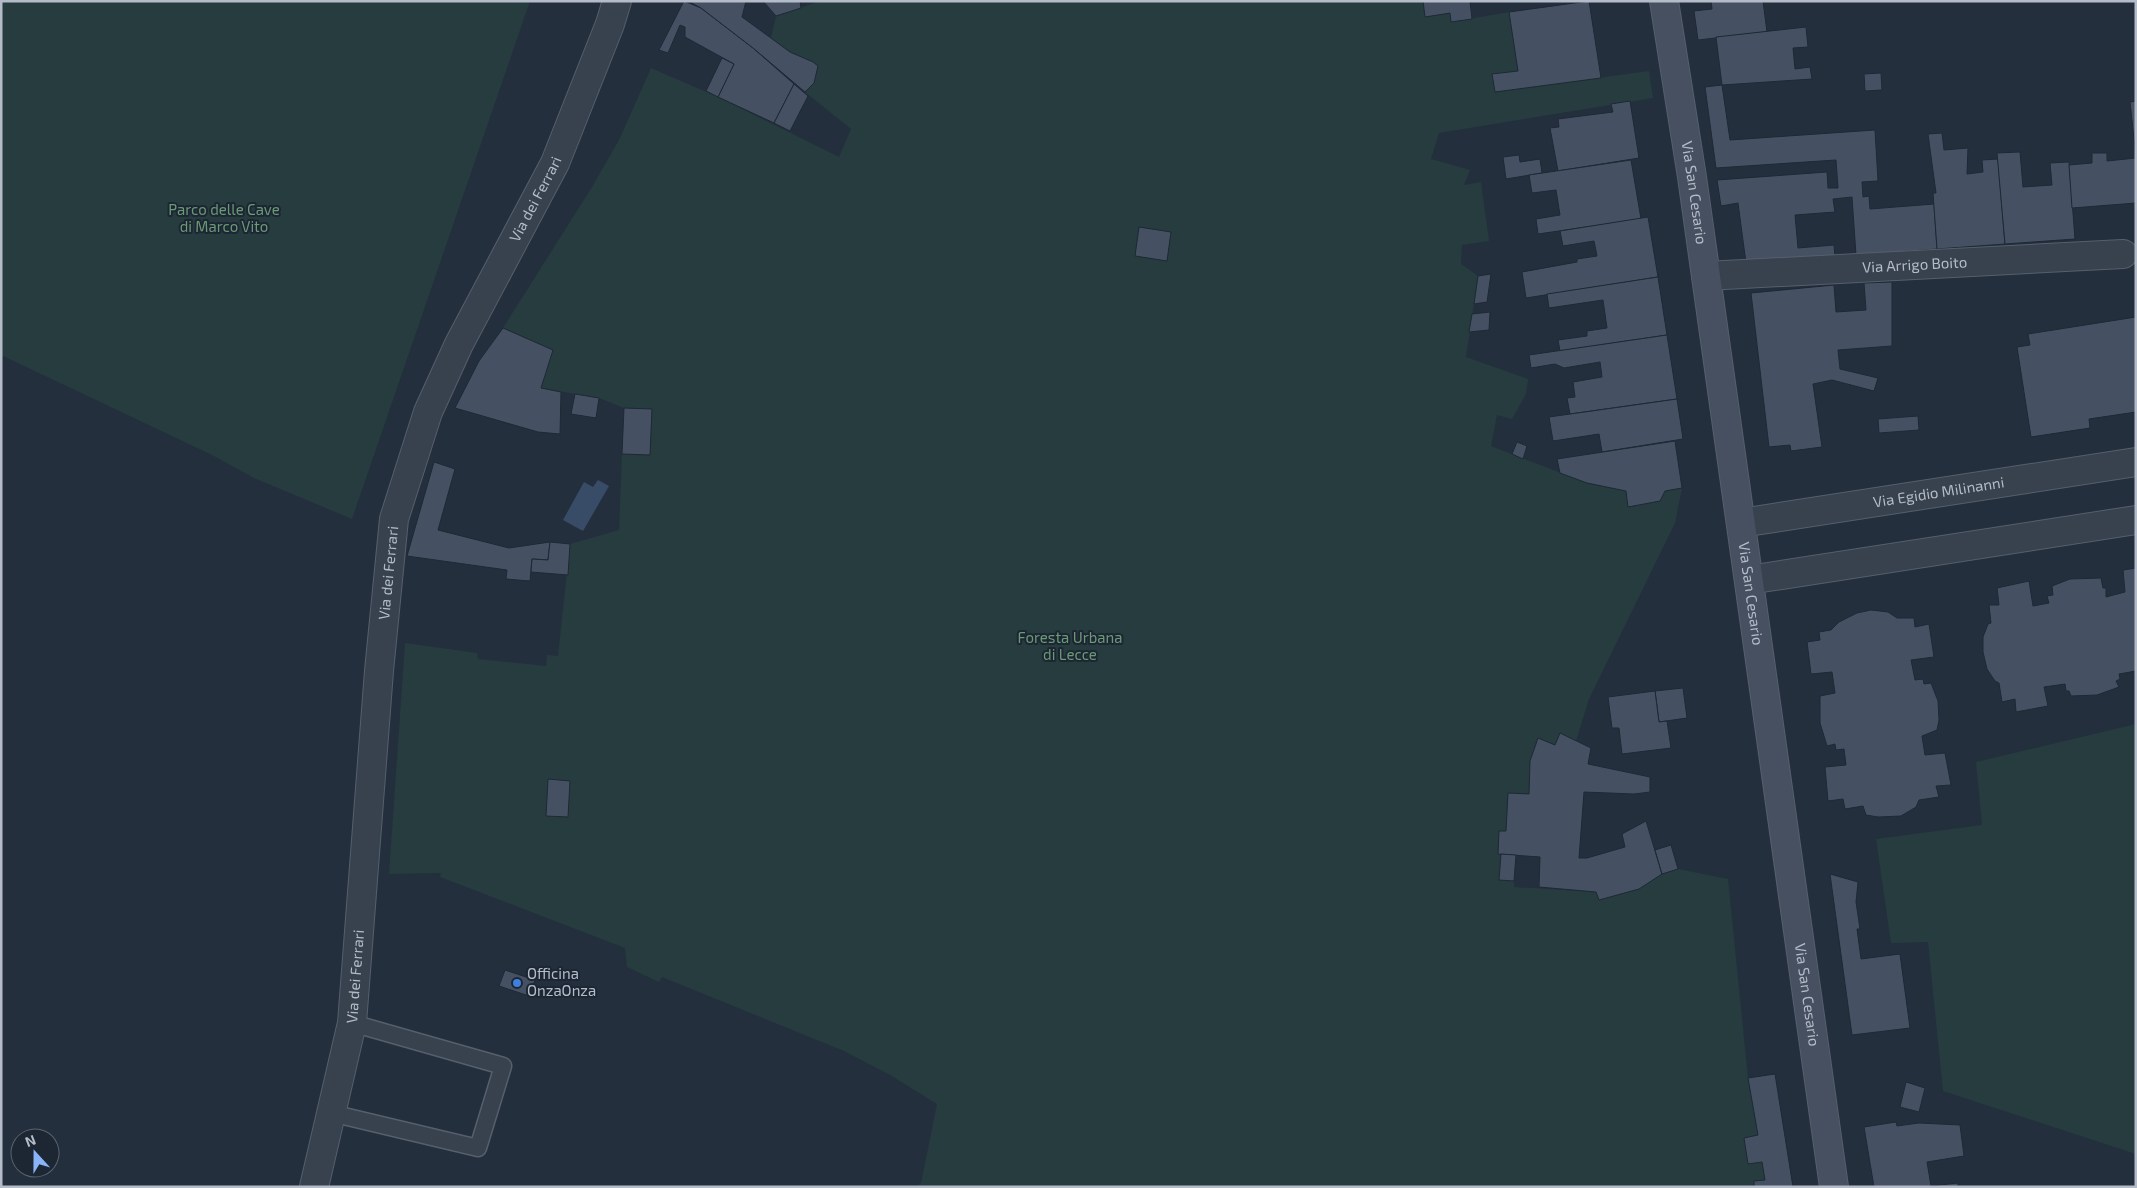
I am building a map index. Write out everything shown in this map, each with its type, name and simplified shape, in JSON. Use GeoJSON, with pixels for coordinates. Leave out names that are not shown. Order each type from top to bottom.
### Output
{"type":"FeatureCollection","features":[{"type":"Feature","properties":{"kind":"main road","name":"Via San Cesario"},"geometry":{"type":"LineString","coordinates":[[1664,1],[1706,276],[1834,1187]]}},
{"type":"Feature","properties":{"kind":"street","name":"Via dei Ferrari"},"geometry":{"type":"LineString","coordinates":[[314,1187],[352,1023],[379,672],[394,519],[428,412],[459,344],[555,163],[610,24],[617,1]]}},
{"type":"Feature","properties":{"kind":"street","name":"Via Arrigo Boito"},"geometry":{"type":"LineString","coordinates":[[1706,276],[2123,254]]}},
{"type":"Feature","properties":{"kind":"street","name":"Via Egidio Milinanni"},"geometry":{"type":"LineString","coordinates":[[1741,523],[2136,462]]}},
{"type":"Feature","properties":{"kind":"street"},"geometry":{"type":"LineString","coordinates":[[1749,580],[2136,520]]}},
{"type":"Feature","properties":{"kind":"lane"},"geometry":{"type":"LineString","coordinates":[[331,1114],[478,1148],[503,1066],[352,1023]]}},
{"type":"Feature","properties":{"kind":"green space","name":"Parco delle Cave di Marco Vito"},"geometry":{"type":"Polygon","coordinates":[[[1,1],[530,1],[352,519],[254,478],[212,455],[1,355],[1,1]]]}},
{"type":"Feature","properties":{"kind":"green space","name":"Foresta Urbana di Lecce"},"geometry":{"type":"Polygon","coordinates":[[[820,1],[1423,1],[1425,17],[1450,13],[1451,22],[1509,12],[1518,71],[1493,74],[1495,92],[1649,71],[1653,98],[1439,133],[1431,159],[1470,170],[1464,185],[1481,182],[1489,241],[1462,245],[1461,264],[1478,276],[1466,357],[1528,379],[1526,394],[1512,419],[1497,415],[1491,446],[1587,483],[1626,491],[1628,507],[1660,501],[1665,491],[1682,488],[1675,523],[1589,699],[1576,741],[1560,733],[1555,745],[1538,738],[1530,761],[1529,794],[1508,793],[1506,831],[1499,831],[1498,854],[1501,854],[1499,880],[1514,881],[1514,887],[1596,892],[1599,900],[1639,889],[1662,874],[1678,869],[1728,879],[1748,1078],[1758,1135],[1744,1138],[1762,1162],[1765,1180],[1754,1181],[1754,1187],[916,1187],[921,1183],[937,1104],[890,1075],[844,1051],[662,977],[659,982],[627,967],[625,948],[440,877],[441,873],[389,874],[405,643],[477,653],[478,659],[546,666],[547,655],[558,656],[570,544],[619,530],[622,454],[650,455],[652,409],[624,408],[599,398],[541,388],[553,350],[503,328],[592,187],[619,140],[651,68],[718,97],[839,157],[851,129],[805,92],[814,83],[818,66],[790,52],[771,38],[776,16],[820,1]]]}},
{"type":"Feature","properties":{"kind":"green space"},"geometry":{"type":"Polygon","coordinates":[[[2136,724],[2136,1154],[1943,1091],[1928,942],[1891,943],[1876,839],[1982,825],[1976,762],[2136,724]]]}},
{"type":"Feature","properties":{"kind":"water"},"geometry":{"type":"Polygon","coordinates":[[[598,480],[609,486],[583,531],[563,520],[584,482],[593,487],[598,480]]]}},
{"type":"Feature","properties":{"kind":"building"},"geometry":{"type":"Polygon","coordinates":[[[684,1],[701,8],[753,48],[794,84],[774,123],[718,97],[734,64],[685,37],[685,27],[680,25],[668,53],[659,50],[684,1]]]}},
{"type":"Feature","properties":{"kind":"building"},"geometry":{"type":"Polygon","coordinates":[[[688,1],[746,1],[742,17],[790,52],[818,66],[814,83],[805,92],[753,48],[701,8],[688,1]]]}},
{"type":"Feature","properties":{"kind":"building"},"geometry":{"type":"Polygon","coordinates":[[[763,1],[800,1],[801,8],[776,16],[763,1]]]}},
{"type":"Feature","properties":{"kind":"building"},"geometry":{"type":"Polygon","coordinates":[[[1423,1],[1470,1],[1472,19],[1451,22],[1450,13],[1425,17],[1423,1]]]}},
{"type":"Feature","properties":{"kind":"building"},"geometry":{"type":"Polygon","coordinates":[[[1589,1],[1601,78],[1495,92],[1492,74],[1518,71],[1509,12],[1589,1]]]}},
{"type":"Feature","properties":{"kind":"building"},"geometry":{"type":"Polygon","coordinates":[[[1711,1],[1763,1],[1767,32],[1698,40],[1694,11],[1712,9],[1711,1]]]}},
{"type":"Feature","properties":{"kind":"building"},"geometry":{"type":"Polygon","coordinates":[[[1806,27],[1808,47],[1793,48],[1795,69],[1810,67],[1812,79],[1722,85],[1716,37],[1806,27]]]}},
{"type":"Feature","properties":{"kind":"building"},"geometry":{"type":"Polygon","coordinates":[[[722,58],[734,64],[718,97],[706,91],[722,58]]]}},
{"type":"Feature","properties":{"kind":"building"},"geometry":{"type":"Polygon","coordinates":[[[1881,73],[1882,90],[1865,91],[1864,74],[1881,73]]]}},
{"type":"Feature","properties":{"kind":"building"},"geometry":{"type":"Polygon","coordinates":[[[794,84],[808,96],[790,131],[774,123],[794,84]]]}},
{"type":"Feature","properties":{"kind":"building"},"geometry":{"type":"Polygon","coordinates":[[[1722,85],[1730,140],[1875,130],[1878,181],[1862,182],[1863,197],[1869,196],[1870,209],[1934,204],[1937,249],[1856,255],[1852,197],[1833,199],[1835,212],[1795,215],[1798,248],[1834,245],[1835,257],[1746,263],[1738,203],[1721,206],[1717,180],[1827,172],[1828,188],[1838,188],[1836,160],[1716,168],[1705,87],[1722,85]]]}},
{"type":"Feature","properties":{"kind":"building"},"geometry":{"type":"Polygon","coordinates":[[[1630,101],[1639,158],[1558,171],[1550,128],[1559,127],[1558,119],[1613,112],[1611,104],[1630,101]]]}},
{"type":"Feature","properties":{"kind":"building"},"geometry":{"type":"Polygon","coordinates":[[[2136,101],[2136,157],[2130,102],[2136,101]]]}},
{"type":"Feature","properties":{"kind":"building"},"geometry":{"type":"Polygon","coordinates":[[[1942,133],[1944,150],[1968,148],[1967,174],[1983,172],[1982,160],[1998,159],[2005,244],[1937,249],[1933,193],[1936,193],[1928,134],[1942,133]]]}},
{"type":"Feature","properties":{"kind":"building"},"geometry":{"type":"Polygon","coordinates":[[[2020,152],[2023,187],[2052,185],[2050,163],[2069,162],[2075,239],[2005,244],[1997,153],[2020,152]]]}},
{"type":"Feature","properties":{"kind":"building"},"geometry":{"type":"Polygon","coordinates":[[[2092,153],[2107,153],[2107,161],[2136,158],[2136,203],[2072,208],[2069,165],[2092,163],[2092,153]]]}},
{"type":"Feature","properties":{"kind":"building"},"geometry":{"type":"Polygon","coordinates":[[[1519,155],[1520,162],[1540,159],[1542,173],[1506,179],[1503,157],[1519,155]]]}},
{"type":"Feature","properties":{"kind":"building"},"geometry":{"type":"Polygon","coordinates":[[[1631,160],[1641,219],[1538,234],[1536,219],[1560,215],[1556,190],[1532,193],[1529,175],[1631,160]]]}},
{"type":"Feature","properties":{"kind":"building"},"geometry":{"type":"Polygon","coordinates":[[[1648,217],[1658,277],[1526,298],[1522,272],[1577,262],[1577,259],[1597,256],[1594,241],[1563,246],[1560,231],[1648,217]]]}},
{"type":"Feature","properties":{"kind":"building"},"geometry":{"type":"Polygon","coordinates":[[[1139,227],[1171,232],[1167,261],[1135,256],[1139,227]]]}},
{"type":"Feature","properties":{"kind":"building"},"geometry":{"type":"Polygon","coordinates":[[[1491,274],[1487,302],[1474,304],[1478,276],[1491,274]]]}},
{"type":"Feature","properties":{"kind":"building"},"geometry":{"type":"Polygon","coordinates":[[[1658,277],[1667,335],[1560,351],[1558,340],[1587,336],[1587,331],[1607,328],[1603,300],[1549,308],[1547,294],[1658,277]]]}},
{"type":"Feature","properties":{"kind":"building"},"geometry":{"type":"Polygon","coordinates":[[[1892,282],[1892,346],[1838,350],[1840,369],[1878,378],[1874,391],[1832,380],[1813,384],[1822,447],[1791,451],[1790,445],[1769,447],[1751,293],[1834,285],[1836,312],[1866,310],[1864,283],[1892,282]]]}},
{"type":"Feature","properties":{"kind":"building"},"geometry":{"type":"Polygon","coordinates":[[[1490,312],[1489,330],[1469,332],[1472,314],[1490,312]]]}},
{"type":"Feature","properties":{"kind":"building"},"geometry":{"type":"Polygon","coordinates":[[[2136,317],[2136,412],[2089,419],[2090,428],[2031,437],[2017,347],[2030,345],[2028,334],[2136,317]]]}},
{"type":"Feature","properties":{"kind":"building"},"geometry":{"type":"Polygon","coordinates":[[[503,328],[553,350],[541,388],[561,392],[560,434],[538,432],[455,408],[479,361],[503,328]]]}},
{"type":"Feature","properties":{"kind":"building"},"geometry":{"type":"Polygon","coordinates":[[[1667,335],[1677,399],[1570,414],[1567,398],[1575,397],[1573,382],[1602,377],[1600,362],[1564,368],[1555,364],[1531,368],[1529,355],[1667,335]]]}},
{"type":"Feature","properties":{"kind":"building"},"geometry":{"type":"Polygon","coordinates":[[[575,394],[599,398],[596,418],[571,414],[575,394]]]}},
{"type":"Feature","properties":{"kind":"building"},"geometry":{"type":"Polygon","coordinates":[[[1677,399],[1683,439],[1602,452],[1599,434],[1553,441],[1549,417],[1677,399]]]}},
{"type":"Feature","properties":{"kind":"building"},"geometry":{"type":"Polygon","coordinates":[[[624,408],[652,409],[650,455],[622,454],[624,408]]]}},
{"type":"Feature","properties":{"kind":"building"},"geometry":{"type":"Polygon","coordinates":[[[1918,416],[1919,430],[1879,433],[1878,419],[1918,416]]]}},
{"type":"Feature","properties":{"kind":"building"},"geometry":{"type":"Polygon","coordinates":[[[1675,441],[1682,488],[1665,491],[1660,501],[1628,507],[1626,491],[1587,483],[1560,473],[1557,459],[1675,441]]]}},
{"type":"Feature","properties":{"kind":"building"},"geometry":{"type":"Polygon","coordinates":[[[1517,442],[1527,446],[1523,459],[1512,454],[1517,442]]]}},
{"type":"Feature","properties":{"kind":"building"},"geometry":{"type":"Polygon","coordinates":[[[434,462],[455,469],[438,530],[509,548],[550,542],[548,560],[532,559],[530,581],[506,579],[507,570],[407,556],[434,462]]]}},
{"type":"Feature","properties":{"kind":"building"},"geometry":{"type":"Polygon","coordinates":[[[550,542],[570,544],[568,575],[531,572],[532,559],[548,560],[550,542]]]}},
{"type":"Feature","properties":{"kind":"building"},"geometry":{"type":"Polygon","coordinates":[[[2136,568],[2136,671],[2119,674],[2120,679],[2116,681],[2119,687],[2097,695],[2071,696],[2069,691],[2066,691],[2065,684],[2044,687],[2048,706],[2016,712],[2015,699],[2002,702],[1999,683],[1995,681],[1987,669],[1983,652],[1983,637],[1988,624],[1991,623],[1989,605],[1999,605],[1997,588],[2029,581],[2033,606],[2049,603],[2047,596],[2053,595],[2052,586],[2070,579],[2101,578],[2103,588],[2106,588],[2106,597],[2125,592],[2123,570],[2136,568]]]}},
{"type":"Feature","properties":{"kind":"building"},"geometry":{"type":"Polygon","coordinates":[[[1871,610],[1888,612],[1897,618],[1914,618],[1915,627],[1929,624],[1934,657],[1911,660],[1915,680],[1923,679],[1924,684],[1931,683],[1938,701],[1939,720],[1937,730],[1922,736],[1925,755],[1945,753],[1951,785],[1936,786],[1939,797],[1919,800],[1916,807],[1901,816],[1878,817],[1866,815],[1863,806],[1845,809],[1843,799],[1828,801],[1825,767],[1846,765],[1844,749],[1836,750],[1835,744],[1827,746],[1820,723],[1820,696],[1835,693],[1832,672],[1811,674],[1807,642],[1820,640],[1819,632],[1831,630],[1839,622],[1857,613],[1871,610]]]}},
{"type":"Feature","properties":{"kind":"building"},"geometry":{"type":"Polygon","coordinates":[[[1683,688],[1687,718],[1659,722],[1655,691],[1683,688]]]}},
{"type":"Feature","properties":{"kind":"building"},"geometry":{"type":"Polygon","coordinates":[[[1655,691],[1659,722],[1667,721],[1671,748],[1622,754],[1619,728],[1612,728],[1608,697],[1655,691]]]}},
{"type":"Feature","properties":{"kind":"building"},"geometry":{"type":"Polygon","coordinates":[[[1560,733],[1591,748],[1588,764],[1650,777],[1650,792],[1634,794],[1584,792],[1579,858],[1587,858],[1625,847],[1622,834],[1646,821],[1662,874],[1639,889],[1599,900],[1596,892],[1539,887],[1540,857],[1498,854],[1499,831],[1506,831],[1508,793],[1529,794],[1530,761],[1538,738],[1555,745],[1560,733]]]}},
{"type":"Feature","properties":{"kind":"building"},"geometry":{"type":"Polygon","coordinates":[[[548,779],[570,781],[568,817],[546,816],[548,779]]]}},
{"type":"Feature","properties":{"kind":"building"},"geometry":{"type":"Polygon","coordinates":[[[1671,845],[1678,869],[1662,874],[1655,850],[1671,845]]]}},
{"type":"Feature","properties":{"kind":"building"},"geometry":{"type":"Polygon","coordinates":[[[1501,854],[1516,855],[1514,881],[1499,880],[1501,854]]]}},
{"type":"Feature","properties":{"kind":"building"},"geometry":{"type":"Polygon","coordinates":[[[1830,874],[1858,882],[1856,902],[1860,929],[1857,929],[1861,959],[1900,954],[1910,1028],[1852,1035],[1830,874]]]}},
{"type":"Feature","properties":{"kind":"building"},"geometry":{"type":"Polygon","coordinates":[[[505,970],[535,980],[529,996],[499,986],[505,970]]]}},
{"type":"Feature","properties":{"kind":"building"},"geometry":{"type":"Polygon","coordinates":[[[1775,1074],[1793,1187],[1754,1187],[1754,1181],[1765,1180],[1762,1162],[1748,1164],[1744,1138],[1758,1135],[1748,1078],[1775,1074]]]}},
{"type":"Feature","properties":{"kind":"building"},"geometry":{"type":"Polygon","coordinates":[[[1906,1082],[1925,1088],[1919,1112],[1900,1107],[1906,1082]]]}},
{"type":"Feature","properties":{"kind":"building"},"geometry":{"type":"Polygon","coordinates":[[[1896,1122],[1897,1126],[1919,1123],[1960,1125],[1964,1156],[1927,1162],[1931,1186],[1958,1183],[1958,1187],[1874,1187],[1864,1127],[1896,1122]]]}},
{"type":"Feature","properties":{"kind":"place","name":"Officina OnzaOnza"},"geometry":{"type":"Point","coordinates":[517,983]}}]}
